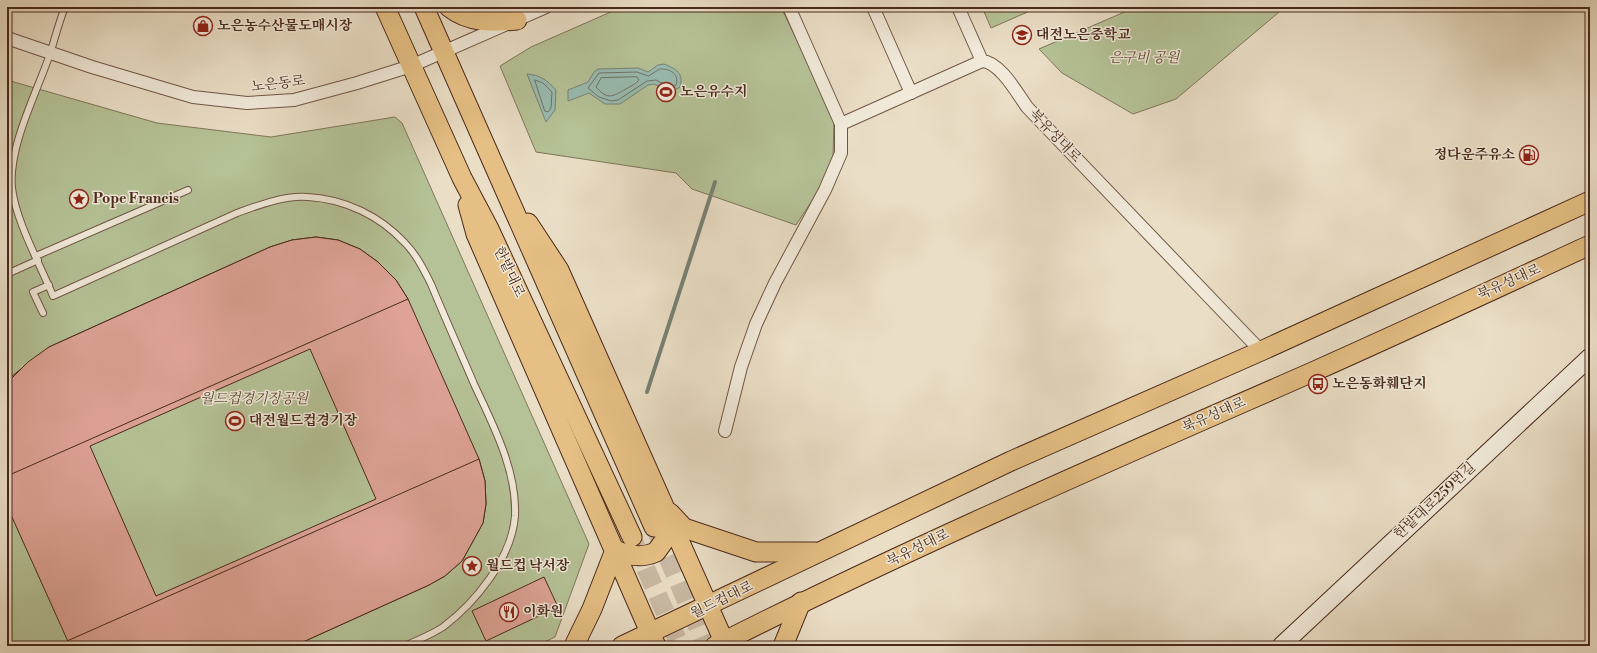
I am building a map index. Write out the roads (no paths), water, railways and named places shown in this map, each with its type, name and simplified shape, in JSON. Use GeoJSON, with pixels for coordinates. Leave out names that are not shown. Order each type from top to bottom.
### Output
{"type":"FeatureCollection","features":[{"type":"Feature","properties":{"kind":"main road","name":"한밭대로"},"geometry":{"type":"LineString","coordinates":[[385,7],[462,178],[489,229],[632,537]]}},
{"type":"Feature","properties":{"kind":"main road","name":"한밭대로"},"geometry":{"type":"LineString","coordinates":[[424,7],[497,174],[662,516]]}},
{"type":"Feature","properties":{"kind":"main road"},"geometry":{"type":"LineString","coordinates":[[449,7],[466,18],[476,20],[495,22],[514,14]]}},
{"type":"Feature","properties":{"kind":"main road"},"geometry":{"type":"LineString","coordinates":[[497,174],[559,270],[669,534],[656,552],[638,556],[624,554],[616,550]]}},
{"type":"Feature","properties":{"kind":"main road"},"geometry":{"type":"LineString","coordinates":[[462,178],[476,234],[616,550],[654,640]]}},
{"type":"Feature","properties":{"kind":"main road"},"geometry":{"type":"LineString","coordinates":[[662,516],[684,528],[756,552],[821,552],[1011,461],[1261,351],[1590,201]]}},
{"type":"Feature","properties":{"kind":"main road","name":"북유성대로"},"geometry":{"type":"LineString","coordinates":[[801,602],[838,586],[997,510],[1321,368],[1590,245]]}},
{"type":"Feature","properties":{"kind":"main road"},"geometry":{"type":"LineString","coordinates":[[662,516],[708,606],[721,645],[801,602]]}},
{"type":"Feature","properties":{"kind":"main road"},"geometry":{"type":"LineString","coordinates":[[574,646],[592,609],[616,550]]}},
{"type":"Feature","properties":{"kind":"main road","name":"월드컵대로"},"geometry":{"type":"LineString","coordinates":[[622,646],[654,640],[708,606],[821,552]]}},
{"type":"Feature","properties":{"kind":"main road"},"geometry":{"type":"LineString","coordinates":[[783,646],[801,602]]}},
{"type":"Feature","properties":{"kind":"street","name":"노은동로"},"geometry":{"type":"LineString","coordinates":[[7,38],[193,97],[247,103],[294,100],[357,83],[411,66],[514,14],[546,7]]}},
{"type":"Feature","properties":{"kind":"street"},"geometry":{"type":"LineString","coordinates":[[725,431],[741,367],[756,324],[775,283],[825,190],[841,153],[841,124],[789,7]]}},
{"type":"Feature","properties":{"kind":"street"},"geometry":{"type":"LineString","coordinates":[[873,7],[911,93]]}},
{"type":"Feature","properties":{"kind":"street"},"geometry":{"type":"LineString","coordinates":[[841,124],[982,61],[958,7]]}},
{"type":"Feature","properties":{"kind":"street","name":"북유성대로"},"geometry":{"type":"LineString","coordinates":[[982,61],[988,62],[997,67],[1027,107],[1261,351]]}},
{"type":"Feature","properties":{"kind":"street","name":"한밭대로259번길"},"geometry":{"type":"LineString","coordinates":[[1281,646],[1590,357]]}},
{"type":"Feature","properties":{"kind":"lane"},"geometry":{"type":"LineString","coordinates":[[65,7],[51,52],[18,143],[12,166],[12,188],[18,212],[53,296],[237,213],[262,204],[307,197],[333,200],[356,208],[382,222],[406,243],[431,284],[502,449],[512,481],[515,516],[509,539],[501,560],[470,604],[442,628],[405,646]]}},
{"type":"Feature","properties":{"kind":"lane"},"geometry":{"type":"LineString","coordinates":[[7,274],[37,258],[188,190]]}},
{"type":"Feature","properties":{"kind":"lane"},"geometry":{"type":"LineString","coordinates":[[43,313],[33,292],[49,285]]}},
{"type":"Feature","properties":{"kind":"water"},"geometry":{"type":"Polygon","coordinates":[[[664,64],[678,72],[681,78],[680,87],[671,92],[654,84],[648,85],[620,104],[605,104],[589,93],[568,101],[568,90],[588,82],[594,72],[598,69],[638,68],[648,72],[658,65],[664,64]]]}},
{"type":"Feature","properties":{"kind":"water"},"geometry":{"type":"Polygon","coordinates":[[[527,74],[543,79],[550,83],[556,90],[555,110],[546,122],[527,74]]]}},
{"type":"Feature","properties":{"kind":"waterway"},"geometry":{"type":"LineString","coordinates":[[647,392],[715,182]]}},
{"type":"Feature","properties":{"kind":"tunnel"},"geometry":{"type":"LineString","coordinates":[[656,530],[706,646]]}},
{"type":"Feature","properties":{"kind":"tunnel"},"geometry":{"type":"LineString","coordinates":[[634,542],[680,646]]}},
{"type":"Feature","properties":{"kind":"place","name":"노은농수산물도매시장"},"geometry":{"type":"Point","coordinates":[203,26]}},
{"type":"Feature","properties":{"kind":"place","name":"대전노은중학교"},"geometry":{"type":"Point","coordinates":[1022,35]}},
{"type":"Feature","properties":{"kind":"place","name":"노은유수지"},"geometry":{"type":"Point","coordinates":[666,92]}},
{"type":"Feature","properties":{"kind":"place","name":"정다운주유소"},"geometry":{"type":"Point","coordinates":[1529,155]}},
{"type":"Feature","properties":{"kind":"place","name":"Pope Francis"},"geometry":{"type":"Point","coordinates":[79,199]}},
{"type":"Feature","properties":{"kind":"place","name":"노은동화훼단지"},"geometry":{"type":"Point","coordinates":[1318,384]}},
{"type":"Feature","properties":{"kind":"place","name":"대전월드컵경기장"},"geometry":{"type":"Point","coordinates":[235,421]}},
{"type":"Feature","properties":{"kind":"place","name":"월드컵 낙서장"},"geometry":{"type":"Point","coordinates":[472,566]}},
{"type":"Feature","properties":{"kind":"place","name":"이화원"},"geometry":{"type":"Point","coordinates":[509,612]}},
{"type":"Feature","properties":{"kind":"park label","name":"은구비 공원"},"geometry":{"type":"Point","coordinates":[1144,58]}},
{"type":"Feature","properties":{"kind":"park label","name":"월드컵경기장공원"},"geometry":{"type":"Point","coordinates":[254,399]}}]}
